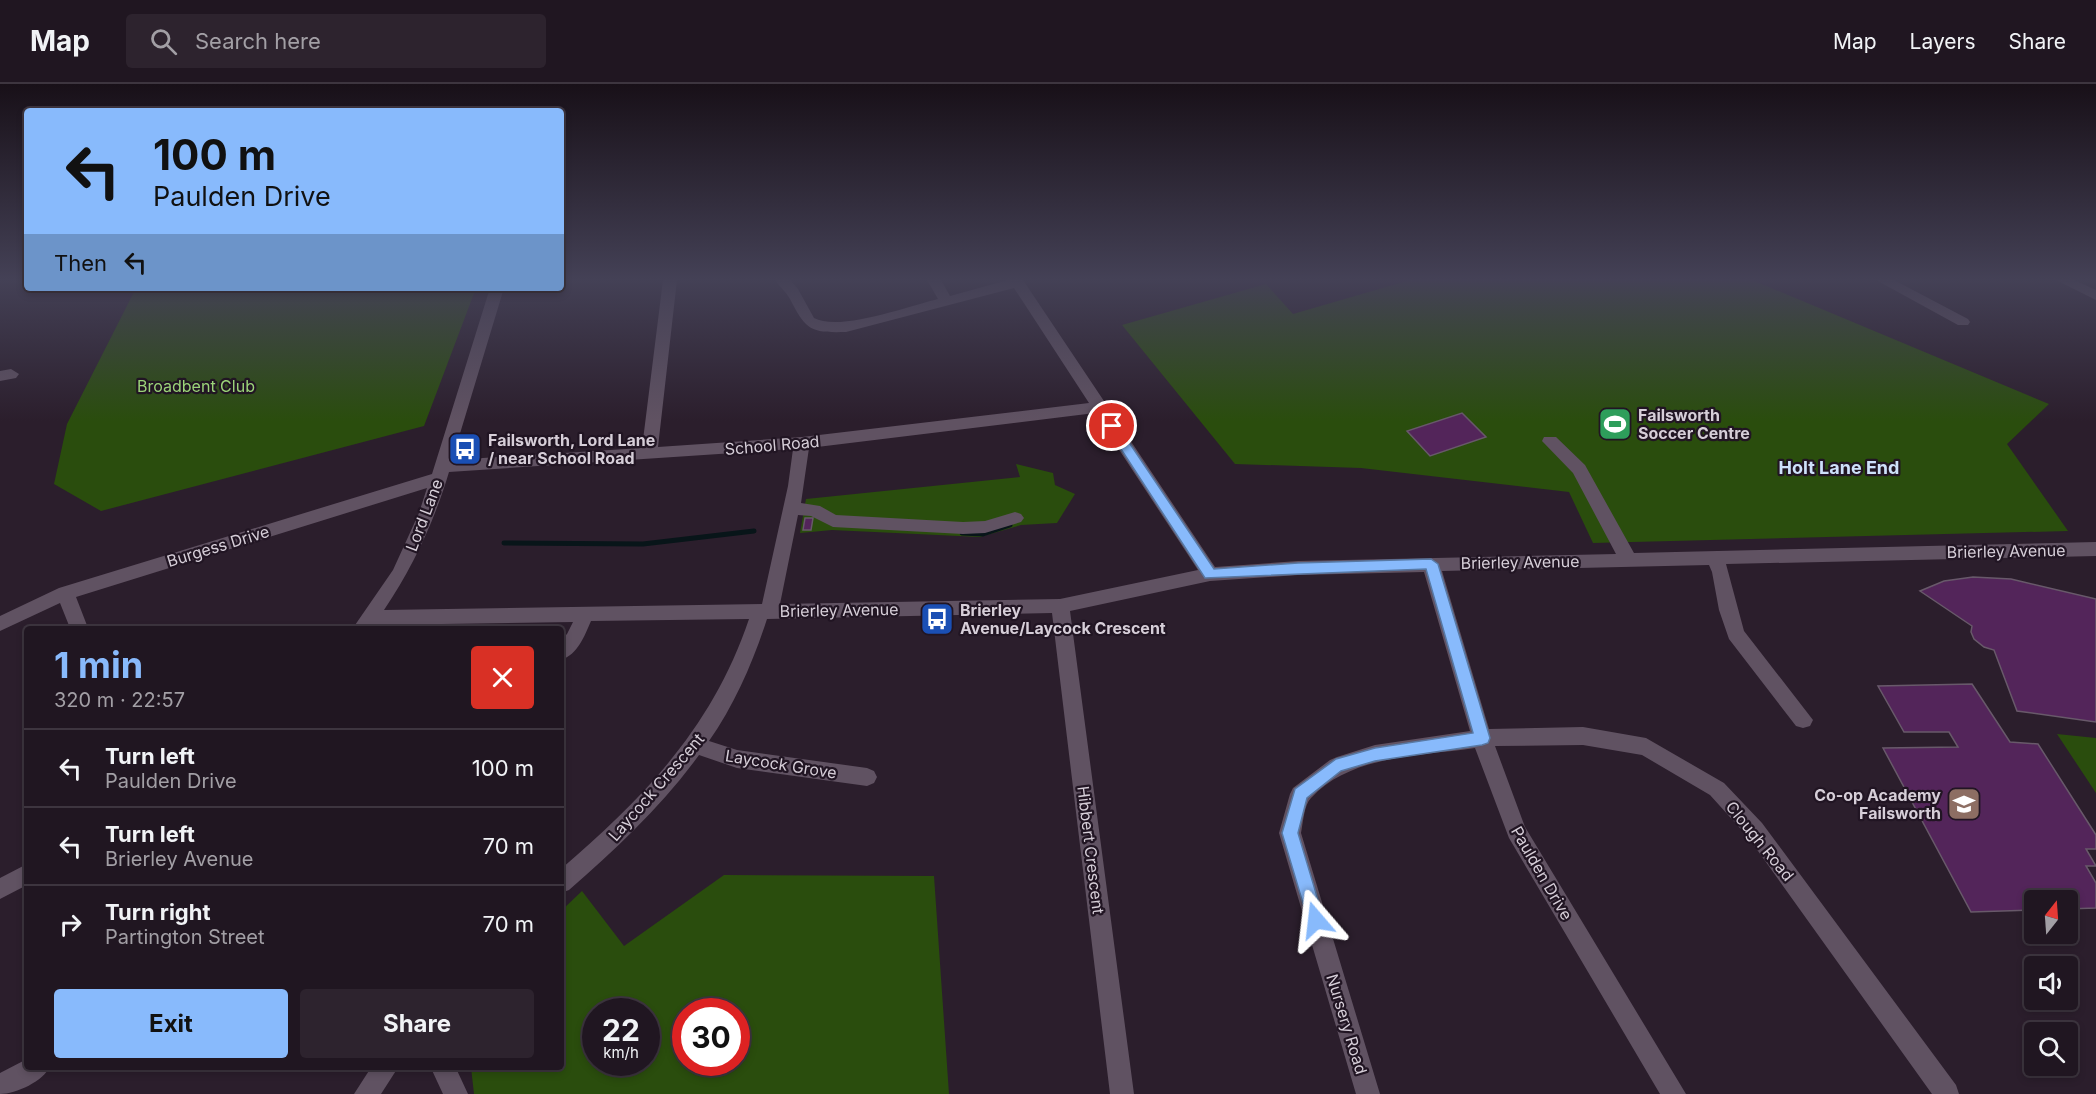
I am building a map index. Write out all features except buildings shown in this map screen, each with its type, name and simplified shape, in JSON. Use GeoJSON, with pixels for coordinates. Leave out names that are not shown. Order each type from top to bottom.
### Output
{"type":"FeatureCollection","features":[{"type":"Feature","properties":{"kind":"street","name":"Lord Lane"},"geometry":{"type":"LineString","coordinates":[[366,623],[400,573],[428,513],[485,327]]}},
{"type":"Feature","properties":{"kind":"street"},"geometry":{"type":"LineString","coordinates":[[649,454],[664,327]]}},
{"type":"Feature","properties":{"kind":"street"},"geometry":{"type":"LineString","coordinates":[[820,327],[843,327]]}},
{"type":"Feature","properties":{"kind":"street"},"geometry":{"type":"LineString","coordinates":[[1047,327],[1210,574]]}},
{"type":"Feature","properties":{"kind":"street","name":"School Road"},"geometry":{"type":"LineString","coordinates":[[441,473],[802,443],[1100,407]]}},
{"type":"Feature","properties":{"kind":"street"},"geometry":{"type":"LineString","coordinates":[[1550,441],[1579,469],[1628,559]]}},
{"type":"Feature","properties":{"kind":"street","name":"Laycock Crescent"},"geometry":{"type":"LineString","coordinates":[[564,880],[604,846],[651,798],[696,745],[725,701],[764,612],[791,508],[802,443]]}},
{"type":"Feature","properties":{"kind":"street","name":"Burgess Drive"},"geometry":{"type":"LineString","coordinates":[[0,624],[65,593],[441,473]]}},
{"type":"Feature","properties":{"kind":"street"},"geometry":{"type":"LineString","coordinates":[[791,508],[814,510],[833,521],[963,528],[985,527],[1015,518]]}},
{"type":"Feature","properties":{"kind":"street","name":"Brierley Avenue"},"geometry":{"type":"LineString","coordinates":[[366,623],[585,615],[1060,606],[1210,574],[1298,568],[2096,549]]}},
{"type":"Feature","properties":{"kind":"street"},"geometry":{"type":"LineString","coordinates":[[1714,558],[1721,572],[1728,610],[1736,634],[1803,720]]}},
{"type":"Feature","properties":{"kind":"street","name":"Paulden Drive"},"geometry":{"type":"LineString","coordinates":[[1431,564],[1482,738],[1516,831],[1674,1094]]}},
{"type":"Feature","properties":{"kind":"street"},"geometry":{"type":"LineString","coordinates":[[65,593],[78,626]]}},
{"type":"Feature","properties":{"kind":"street","name":"Hibbert Crescent"},"geometry":{"type":"LineString","coordinates":[[1060,606],[1122,1094]]}},
{"type":"Feature","properties":{"kind":"street"},"geometry":{"type":"LineString","coordinates":[[564,649],[574,639],[585,615]]}},
{"type":"Feature","properties":{"kind":"street","name":"Clough Road"},"geometry":{"type":"LineString","coordinates":[[1482,738],[1583,736],[1646,747],[1717,789],[1755,830],[1947,1094]]}},
{"type":"Feature","properties":{"kind":"street","name":"Nursery Road"},"geometry":{"type":"LineString","coordinates":[[1368,1094],[1290,833],[1300,794],[1336,766],[1375,754],[1482,738]]}},
{"type":"Feature","properties":{"kind":"street","name":"Laycock Grove"},"geometry":{"type":"LineString","coordinates":[[696,745],[737,759],[867,777]]}},
{"type":"Feature","properties":{"kind":"street"},"geometry":{"type":"LineString","coordinates":[[0,889],[24,876]]}},
{"type":"Feature","properties":{"kind":"street"},"geometry":{"type":"LineString","coordinates":[[0,1086],[30,1070]]}},
{"type":"Feature","properties":{"kind":"street"},"geometry":{"type":"LineString","coordinates":[[366,1094],[384,1070]]}},
{"type":"Feature","properties":{"kind":"street"},"geometry":{"type":"LineString","coordinates":[[444,1070],[456,1094]]}},
{"type":"Feature","properties":{"kind":"green space","name":"Broadbent Club"},"geometry":{"type":"Polygon","coordinates":[[[116,327],[461,327],[424,426],[101,511],[54,484],[67,424],[116,327]]]}},
{"type":"Feature","properties":{"kind":"green space","name":"Failsworth Soccer Centre"},"geometry":{"type":"Polygon","coordinates":[[[1124,327],[1865,327],[2049,404],[2007,444],[2068,531],[1593,543],[1569,492],[1361,468],[1235,464],[1124,327]]]}},
{"type":"Feature","properties":{"kind":"green space"},"geometry":{"type":"Polygon","coordinates":[[[1016,464],[1053,473],[1055,485],[1075,494],[1057,523],[1021,525],[980,537],[832,530],[800,533],[806,499],[1020,477],[1016,464]]]}},
{"type":"Feature","properties":{"kind":"green space"},"geometry":{"type":"Polygon","coordinates":[[[2057,734],[2096,738],[2096,793],[2057,734]]]}},
{"type":"Feature","properties":{"kind":"green space"},"geometry":{"type":"Polygon","coordinates":[[[724,875],[934,876],[949,1094],[474,1094],[471,1070],[564,1070],[564,908],[582,891],[624,946],[724,875]]]}},
{"type":"Feature","properties":{"kind":"waterway"},"geometry":{"type":"LineString","coordinates":[[962,533],[983,534],[1010,525]]}},
{"type":"Feature","properties":{"kind":"waterway"},"geometry":{"type":"LineString","coordinates":[[504,543],[643,544],[754,531]]}},
{"type":"Feature","properties":{"kind":"place","name":"Failsworth Soccer Centre"},"geometry":{"type":"Point","coordinates":[1615,424]}},
{"type":"Feature","properties":{"kind":"place","name":"Failsworth, Lord Lane / near School Road"},"geometry":{"type":"Point","coordinates":[465,449]}},
{"type":"Feature","properties":{"kind":"place","name":"Brierley Avenue/Laycock Crescent"},"geometry":{"type":"Point","coordinates":[937,619]}},
{"type":"Feature","properties":{"kind":"place","name":"Co-op Academy Failsworth"},"geometry":{"type":"Point","coordinates":[1964,804]}},
{"type":"Feature","properties":{"kind":"district","name":"Holt Lane End"},"geometry":{"type":"Point","coordinates":[1839,467]}},
{"type":"Feature","properties":{"kind":"route"},"geometry":{"type":"LineString","coordinates":[[1112,426],[1210,574],[1298,568],[1431,564],[1482,738],[1375,754],[1336,766],[1300,794],[1290,833],[1316,920]]}}]}
